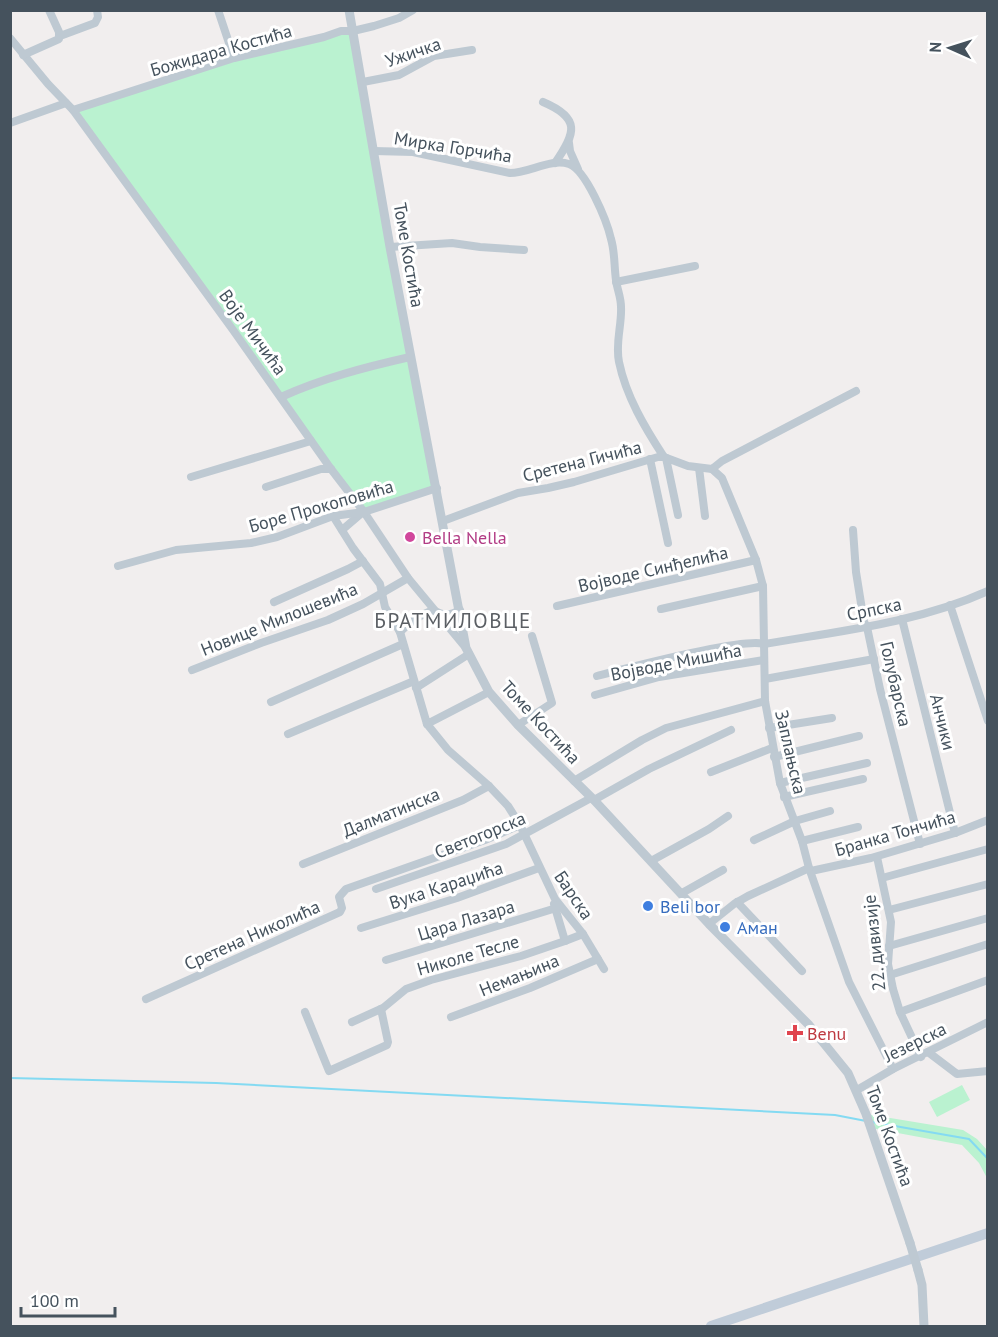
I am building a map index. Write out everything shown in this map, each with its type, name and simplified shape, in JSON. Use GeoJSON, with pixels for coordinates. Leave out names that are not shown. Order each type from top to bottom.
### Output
{"type":"FeatureCollection","features":[{"type":"Feature","properties":{"kind":"main road"},"geometry":{"type":"LineString","coordinates":[[711,1326],[987,1233]]}},
{"type":"Feature","properties":{"kind":"street"},"geometry":{"type":"LineString","coordinates":[[49,10],[60,36]]}},
{"type":"Feature","properties":{"kind":"street"},"geometry":{"type":"LineString","coordinates":[[23,55],[55,41],[60,36],[95,23],[98,19],[97,10]]}},
{"type":"Feature","properties":{"kind":"street"},"geometry":{"type":"LineString","coordinates":[[218,10],[234,58]]}},
{"type":"Feature","properties":{"kind":"street","name":"Томе Костића"},"geometry":{"type":"LineString","coordinates":[[349,10],[410,357],[468,651],[489,692],[518,725],[808,1025],[848,1073],[869,1121],[910,1243],[922,1285],[924,1326]]}},
{"type":"Feature","properties":{"kind":"street","name":"Божидара Костића"},"geometry":{"type":"LineString","coordinates":[[73,110],[234,58],[341,31],[353,31],[389,22],[413,10]]}},
{"type":"Feature","properties":{"kind":"street","name":"Воје Мичића"},"geometry":{"type":"LineString","coordinates":[[10,38],[73,110],[364,512],[408,578],[468,651]]}},
{"type":"Feature","properties":{"kind":"street","name":"Ужичка"},"geometry":{"type":"LineString","coordinates":[[363,82],[399,75],[434,56],[472,50]]}},
{"type":"Feature","properties":{"kind":"street"},"geometry":{"type":"LineString","coordinates":[[543,102],[561,110],[570,121],[572,129],[570,151],[578,171]]}},
{"type":"Feature","properties":{"kind":"street"},"geometry":{"type":"LineString","coordinates":[[10,123],[66,103]]}},
{"type":"Feature","properties":{"kind":"street"},"geometry":{"type":"LineString","coordinates":[[569,143],[555,163],[570,165],[584,178],[611,238],[621,303],[617,344],[619,363],[641,419],[665,458],[678,515]]}},
{"type":"Feature","properties":{"kind":"street","name":"Мирка Горчића"},"geometry":{"type":"LineString","coordinates":[[374,151],[413,152],[510,173],[555,163]]}},
{"type":"Feature","properties":{"kind":"street"},"geometry":{"type":"LineString","coordinates":[[390,247],[452,243],[524,250]]}},
{"type":"Feature","properties":{"kind":"street"},"geometry":{"type":"LineString","coordinates":[[616,282],[695,266]]}},
{"type":"Feature","properties":{"kind":"street"},"geometry":{"type":"LineString","coordinates":[[281,397],[305,386],[351,371],[410,357]]}},
{"type":"Feature","properties":{"kind":"street"},"geometry":{"type":"LineString","coordinates":[[712,469],[722,461],[856,391]]}},
{"type":"Feature","properties":{"kind":"street"},"geometry":{"type":"LineString","coordinates":[[191,477],[311,441]]}},
{"type":"Feature","properties":{"kind":"street","name":"Сретена Гичића"},"geometry":{"type":"LineString","coordinates":[[443,521],[518,493],[556,486],[650,459],[665,458],[699,468],[712,469]]}},
{"type":"Feature","properties":{"kind":"street"},"geometry":{"type":"LineString","coordinates":[[650,459],[669,543]]}},
{"type":"Feature","properties":{"kind":"street"},"geometry":{"type":"LineString","coordinates":[[699,468],[705,516]]}},
{"type":"Feature","properties":{"kind":"street"},"geometry":{"type":"LineString","coordinates":[[266,487],[331,469]]}},
{"type":"Feature","properties":{"kind":"street","name":"Заплањска"},"geometry":{"type":"LineString","coordinates":[[712,469],[722,478],[756,560],[763,586],[765,701],[773,752],[784,797],[795,821],[849,982],[893,1070]]}},
{"type":"Feature","properties":{"kind":"street","name":"Боре Прокоповића"},"geometry":{"type":"LineString","coordinates":[[118,566],[176,550],[251,543],[268,539],[333,516],[364,512],[436,488]]}},
{"type":"Feature","properties":{"kind":"street"},"geometry":{"type":"LineString","coordinates":[[342,530],[364,512]]}},
{"type":"Feature","properties":{"kind":"street"},"geometry":{"type":"LineString","coordinates":[[333,516],[380,584],[385,607],[400,632],[427,724],[448,750],[508,806],[525,835]]}},
{"type":"Feature","properties":{"kind":"street","name":"Голубарска"},"geometry":{"type":"LineString","coordinates":[[853,530],[856,572],[864,622],[920,844]]}},
{"type":"Feature","properties":{"kind":"street","name":"Војводе Синђелића"},"geometry":{"type":"LineString","coordinates":[[557,606],[756,560]]}},
{"type":"Feature","properties":{"kind":"street"},"geometry":{"type":"LineString","coordinates":[[274,602],[363,561]]}},
{"type":"Feature","properties":{"kind":"street","name":"Новице Милошевића"},"geometry":{"type":"LineString","coordinates":[[192,670],[328,620],[363,604],[408,578]]}},
{"type":"Feature","properties":{"kind":"street"},"geometry":{"type":"LineString","coordinates":[[661,609],[763,586]]}},
{"type":"Feature","properties":{"kind":"street","name":"Српска"},"geometry":{"type":"LineString","coordinates":[[597,676],[714,649],[753,643],[764,644],[902,620],[987,594]]}},
{"type":"Feature","properties":{"kind":"street"},"geometry":{"type":"LineString","coordinates":[[950,605],[987,722]]}},
{"type":"Feature","properties":{"kind":"street"},"geometry":{"type":"LineString","coordinates":[[400,632],[409,623],[433,610],[442,615],[449,615],[460,610]]}},
{"type":"Feature","properties":{"kind":"street","name":"Анчики"},"geometry":{"type":"LineString","coordinates":[[902,620],[955,833]]}},
{"type":"Feature","properties":{"kind":"street"},"geometry":{"type":"LineString","coordinates":[[518,725],[552,703],[532,636]]}},
{"type":"Feature","properties":{"kind":"street"},"geometry":{"type":"LineString","coordinates":[[271,702],[403,644]]}},
{"type":"Feature","properties":{"kind":"street"},"geometry":{"type":"LineString","coordinates":[[288,734],[415,685],[468,651]]}},
{"type":"Feature","properties":{"kind":"street"},"geometry":{"type":"LineString","coordinates":[[765,680],[874,658]]}},
{"type":"Feature","properties":{"kind":"street","name":"Војводе Мишића"},"geometry":{"type":"LineString","coordinates":[[595,695],[650,679],[764,660]]}},
{"type":"Feature","properties":{"kind":"street"},"geometry":{"type":"LineString","coordinates":[[427,724],[489,692]]}},
{"type":"Feature","properties":{"kind":"street"},"geometry":{"type":"LineString","coordinates":[[574,781],[666,728],[765,701]]}},
{"type":"Feature","properties":{"kind":"street"},"geometry":{"type":"LineString","coordinates":[[769,728],[832,718]]}},
{"type":"Feature","properties":{"kind":"street","name":"Светогорска"},"geometry":{"type":"LineString","coordinates":[[376,889],[478,854],[525,835],[649,769],[731,729]]}},
{"type":"Feature","properties":{"kind":"street"},"geometry":{"type":"LineString","coordinates":[[711,772],[773,752],[859,736]]}},
{"type":"Feature","properties":{"kind":"street"},"geometry":{"type":"LineString","coordinates":[[780,783],[867,763]]}},
{"type":"Feature","properties":{"kind":"street"},"geometry":{"type":"LineString","coordinates":[[784,797],[863,779]]}},
{"type":"Feature","properties":{"kind":"street","name":"Далматинска"},"geometry":{"type":"LineString","coordinates":[[303,864],[463,800],[489,786]]}},
{"type":"Feature","properties":{"kind":"street"},"geometry":{"type":"LineString","coordinates":[[754,840],[795,821],[830,812]]}},
{"type":"Feature","properties":{"kind":"street"},"geometry":{"type":"LineString","coordinates":[[651,861],[728,816]]}},
{"type":"Feature","properties":{"kind":"street","name":"Бранка Тончића"},"geometry":{"type":"LineString","coordinates":[[709,924],[737,902],[810,869],[877,856],[955,833],[987,820]]}},
{"type":"Feature","properties":{"kind":"street","name":"Сретена Николића"},"geometry":{"type":"LineString","coordinates":[[146,999],[340,912],[342,908],[339,897],[346,889],[500,835],[520,825]]}},
{"type":"Feature","properties":{"kind":"street"},"geometry":{"type":"LineString","coordinates":[[802,841],[858,827]]}},
{"type":"Feature","properties":{"kind":"street","name":"Барска"},"geometry":{"type":"LineString","coordinates":[[525,835],[555,899],[583,934],[604,969]]}},
{"type":"Feature","properties":{"kind":"street"},"geometry":{"type":"LineString","coordinates":[[882,878],[987,849]]}},
{"type":"Feature","properties":{"kind":"street","name":"22. дивизије"},"geometry":{"type":"LineString","coordinates":[[877,856],[891,922],[888,946],[890,975],[900,1012],[925,1054]]}},
{"type":"Feature","properties":{"kind":"street","name":"Вука Караџића"},"geometry":{"type":"LineString","coordinates":[[362,928],[457,898],[539,868]]}},
{"type":"Feature","properties":{"kind":"street"},"geometry":{"type":"LineString","coordinates":[[682,893],[723,870]]}},
{"type":"Feature","properties":{"kind":"street"},"geometry":{"type":"LineString","coordinates":[[889,910],[987,884]]}},
{"type":"Feature","properties":{"kind":"street"},"geometry":{"type":"LineString","coordinates":[[555,899],[554,909],[564,941]]}},
{"type":"Feature","properties":{"kind":"street"},"geometry":{"type":"LineString","coordinates":[[737,902],[802,971]]}},
{"type":"Feature","properties":{"kind":"street","name":"Цара Лазара"},"geometry":{"type":"LineString","coordinates":[[386,960],[554,909]]}},
{"type":"Feature","properties":{"kind":"street"},"geometry":{"type":"LineString","coordinates":[[888,946],[987,918]]}},
{"type":"Feature","properties":{"kind":"street","name":"Николе Тесле"},"geometry":{"type":"LineString","coordinates":[[352,1022],[381,1009],[406,989],[521,956],[583,934]]}},
{"type":"Feature","properties":{"kind":"street"},"geometry":{"type":"LineString","coordinates":[[890,975],[987,944]]}},
{"type":"Feature","properties":{"kind":"street","name":"Немањина"},"geometry":{"type":"LineString","coordinates":[[451,1017],[531,988],[598,959]]}},
{"type":"Feature","properties":{"kind":"street"},"geometry":{"type":"LineString","coordinates":[[900,1012],[987,980]]}},
{"type":"Feature","properties":{"kind":"street"},"geometry":{"type":"LineString","coordinates":[[305,1012],[329,1071],[387,1045],[381,1009]]}},
{"type":"Feature","properties":{"kind":"street","name":"Језерска"},"geometry":{"type":"LineString","coordinates":[[857,1090],[987,1022]]}},
{"type":"Feature","properties":{"kind":"street"},"geometry":{"type":"LineString","coordinates":[[925,1054],[957,1074],[987,1071]]}},
{"type":"Feature","properties":{"kind":"green space"},"geometry":{"type":"Polygon","coordinates":[[[353,31],[437,488],[364,512],[73,110],[234,58],[353,31]]]}},
{"type":"Feature","properties":{"kind":"green space"},"geometry":{"type":"Polygon","coordinates":[[[962,1085],[970,1100],[937,1117],[929,1102],[962,1085]]]}},
{"type":"Feature","properties":{"kind":"green space"},"geometry":{"type":"Polygon","coordinates":[[[866,1114],[963,1130],[977,1139],[987,1150],[987,1178],[979,1163],[962,1145],[871,1128],[866,1114]]]}},
{"type":"Feature","properties":{"kind":"waterway"},"geometry":{"type":"LineString","coordinates":[[10,1078],[216,1083],[835,1115],[866,1121]]}},
{"type":"Feature","properties":{"kind":"waterway"},"geometry":{"type":"LineString","coordinates":[[872,1122],[969,1139],[988,1159]]}},
{"type":"Feature","properties":{"kind":"place","name":"Bella Nella"},"geometry":{"type":"Point","coordinates":[410,537]}},
{"type":"Feature","properties":{"kind":"place","name":"Beli bor"},"geometry":{"type":"Point","coordinates":[648,906]}},
{"type":"Feature","properties":{"kind":"place","name":"Аман"},"geometry":{"type":"Point","coordinates":[725,927]}},
{"type":"Feature","properties":{"kind":"place","name":"Benu"},"geometry":{"type":"Point","coordinates":[795,1033]}},
{"type":"Feature","properties":{"kind":"district","name":"БРАТМИЛОВЦЕ"},"geometry":{"type":"Point","coordinates":[453,620]}}]}
